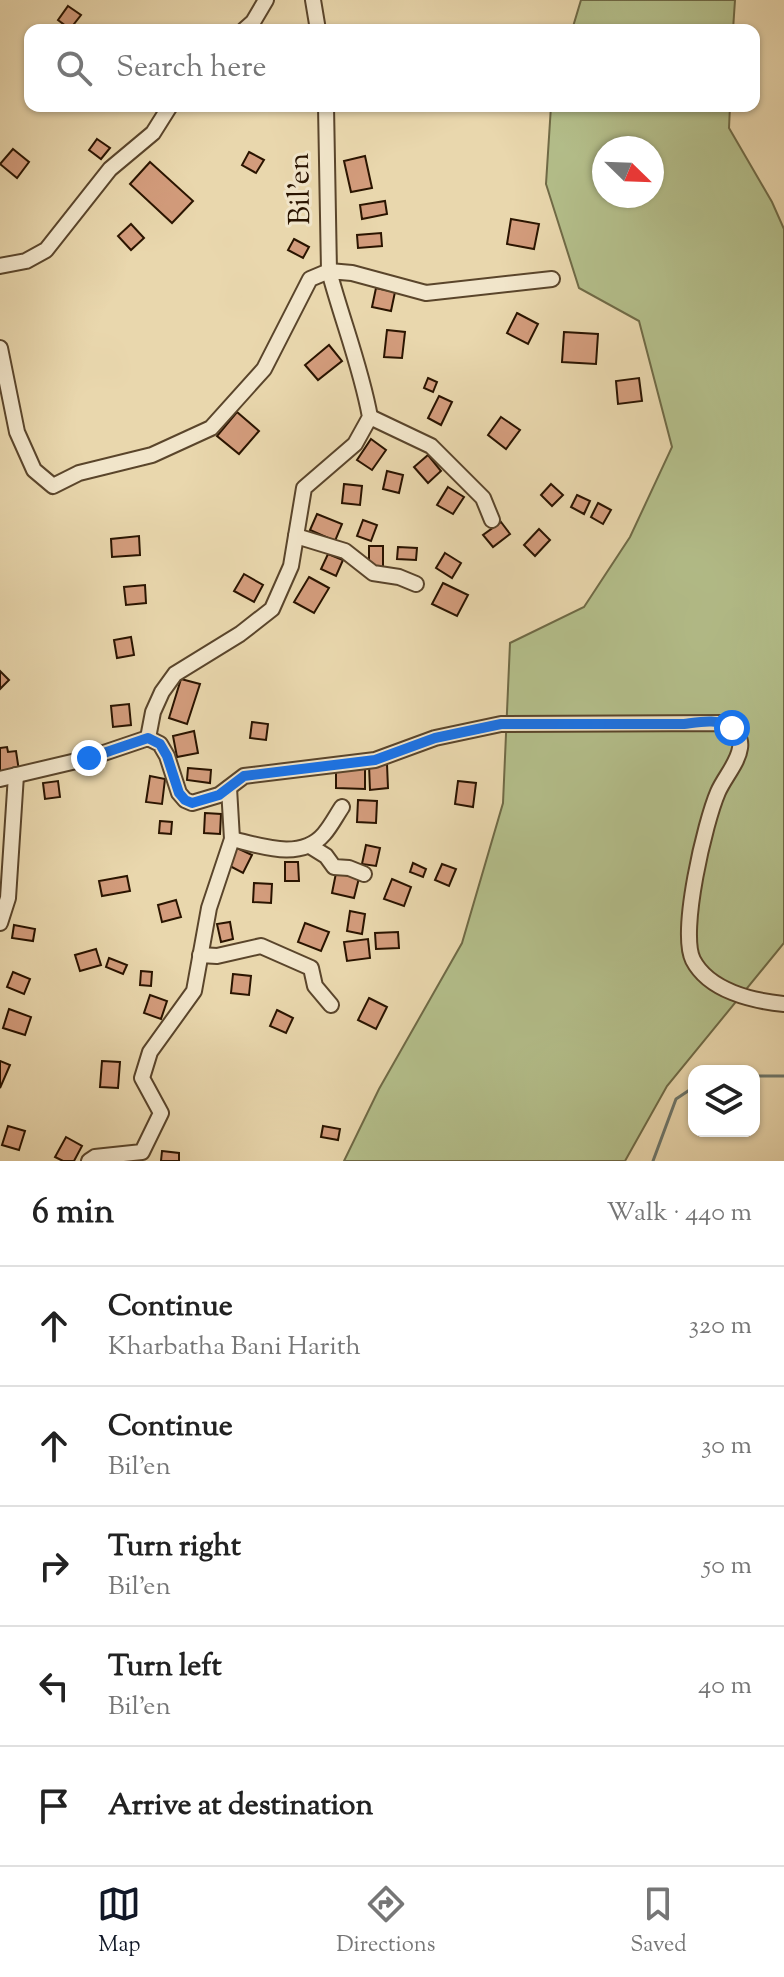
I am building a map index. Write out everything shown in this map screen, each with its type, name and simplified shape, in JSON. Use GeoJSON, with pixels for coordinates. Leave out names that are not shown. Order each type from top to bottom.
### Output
{"type":"FeatureCollection","features":[{"type":"Feature","properties":{"kind":"street"},"geometry":{"type":"LineString","coordinates":[[251,24],[266,0]]}},
{"type":"Feature","properties":{"kind":"street"},"geometry":{"type":"LineString","coordinates":[[313,0],[317,24]]}},
{"type":"Feature","properties":{"kind":"street"},"geometry":{"type":"LineString","coordinates":[[0,266],[26,261],[46,250],[110,169],[153,133],[166,112]]}},
{"type":"Feature","properties":{"kind":"street","name":"Bil'en"},"geometry":{"type":"LineString","coordinates":[[326,112],[329,271],[341,316],[362,373],[370,417]]}},
{"type":"Feature","properties":{"kind":"street"},"geometry":{"type":"LineString","coordinates":[[0,348],[17,432],[34,470],[53,486],[79,473],[152,455],[211,428],[264,369],[310,279],[329,271],[352,273],[426,293],[552,279]]}},
{"type":"Feature","properties":{"kind":"street"},"geometry":{"type":"LineString","coordinates":[[148,738],[153,712],[175,674],[240,634],[272,609],[291,566],[304,488],[355,444],[370,417],[431,446],[483,498],[492,520]]}},
{"type":"Feature","properties":{"kind":"street"},"geometry":{"type":"LineString","coordinates":[[296,536],[345,551],[373,573],[399,577],[416,584]]}},
{"type":"Feature","properties":{"kind":"street"},"geometry":{"type":"LineString","coordinates":[[0,779],[89,758],[148,738],[160,744],[179,793],[192,803],[229,788],[244,776],[375,760],[435,738],[501,724],[726,723],[739,737],[740,748],[718,793],[709,821],[692,895],[689,946],[693,960],[703,974],[717,985],[760,1001],[784,1004]]}},
{"type":"Feature","properties":{"kind":"street"},"geometry":{"type":"LineString","coordinates":[[0,923],[8,898],[16,775]]}},
{"type":"Feature","properties":{"kind":"street"},"geometry":{"type":"LineString","coordinates":[[89,1161],[95,1157],[142,1152],[161,1113],[142,1078],[150,1052],[194,991],[209,908],[232,839],[229,788]]}},
{"type":"Feature","properties":{"kind":"street"},"geometry":{"type":"LineString","coordinates":[[232,839],[277,851],[310,846],[324,835],[342,807]]}},
{"type":"Feature","properties":{"kind":"street"},"geometry":{"type":"LineString","coordinates":[[310,846],[326,856],[334,867],[349,868],[364,874]]}},
{"type":"Feature","properties":{"kind":"street"},"geometry":{"type":"LineString","coordinates":[[200,955],[217,956],[261,946],[311,968],[315,986],[331,1005]]}},
{"type":"Feature","properties":{"kind":"green space"},"geometry":{"type":"Polygon","coordinates":[[[581,0],[735,0],[733,24],[574,24],[581,0]]]}},
{"type":"Feature","properties":{"kind":"green space"},"geometry":{"type":"Polygon","coordinates":[[[551,112],[730,112],[729,128],[784,229],[784,943],[667,1086],[625,1161],[344,1161],[379,1089],[462,943],[503,803],[510,643],[584,607],[630,537],[672,447],[639,321],[579,288],[546,184],[551,112]]]}},
{"type":"Feature","properties":{"kind":"building"},"geometry":{"type":"Polygon","coordinates":[[[68,6],[81,15],[74,24],[63,24],[58,20],[68,6]]]}},
{"type":"Feature","properties":{"kind":"building"},"geometry":{"type":"Polygon","coordinates":[[[97,139],[110,148],[101,159],[89,150],[97,139]]]}},
{"type":"Feature","properties":{"kind":"building"},"geometry":{"type":"Polygon","coordinates":[[[13,149],[29,162],[17,178],[0,164],[13,149]]]}},
{"type":"Feature","properties":{"kind":"building"},"geometry":{"type":"Polygon","coordinates":[[[249,152],[264,160],[256,173],[242,165],[249,152]]]}},
{"type":"Feature","properties":{"kind":"building"},"geometry":{"type":"Polygon","coordinates":[[[365,156],[372,188],[351,192],[344,161],[365,156]]]}},
{"type":"Feature","properties":{"kind":"building"},"geometry":{"type":"Polygon","coordinates":[[[150,162],[193,201],[172,223],[130,184],[150,162]]]}},
{"type":"Feature","properties":{"kind":"building"},"geometry":{"type":"Polygon","coordinates":[[[385,201],[387,214],[362,219],[360,205],[385,201]]]}},
{"type":"Feature","properties":{"kind":"building"},"geometry":{"type":"Polygon","coordinates":[[[511,219],[539,224],[534,249],[507,244],[511,219]]]}},
{"type":"Feature","properties":{"kind":"building"},"geometry":{"type":"Polygon","coordinates":[[[131,224],[144,238],[131,250],[118,236],[131,224]]]}},
{"type":"Feature","properties":{"kind":"building"},"geometry":{"type":"Polygon","coordinates":[[[381,233],[382,246],[358,248],[357,235],[381,233]]]}},
{"type":"Feature","properties":{"kind":"building"},"geometry":{"type":"Polygon","coordinates":[[[294,239],[309,247],[303,258],[288,250],[294,239]]]}},
{"type":"Feature","properties":{"kind":"building"},"geometry":{"type":"Polygon","coordinates":[[[376,288],[395,292],[391,311],[372,307],[376,288]]]}},
{"type":"Feature","properties":{"kind":"building"},"geometry":{"type":"Polygon","coordinates":[[[517,313],[538,324],[528,344],[507,333],[517,313]]]}},
{"type":"Feature","properties":{"kind":"building"},"geometry":{"type":"Polygon","coordinates":[[[387,330],[405,332],[402,358],[384,357],[387,330]]]}},
{"type":"Feature","properties":{"kind":"building"},"geometry":{"type":"Polygon","coordinates":[[[564,332],[598,334],[596,364],[562,362],[564,332]]]}},
{"type":"Feature","properties":{"kind":"building"},"geometry":{"type":"Polygon","coordinates":[[[329,345],[342,361],[318,380],[305,365],[329,345]]]}},
{"type":"Feature","properties":{"kind":"building"},"geometry":{"type":"Polygon","coordinates":[[[428,378],[437,382],[433,392],[424,388],[428,378]]]}},
{"type":"Feature","properties":{"kind":"building"},"geometry":{"type":"Polygon","coordinates":[[[639,378],[642,401],[618,404],[616,381],[639,378]]]}},
{"type":"Feature","properties":{"kind":"building"},"geometry":{"type":"Polygon","coordinates":[[[439,396],[452,402],[441,425],[428,418],[439,396]]]}},
{"type":"Feature","properties":{"kind":"building"},"geometry":{"type":"Polygon","coordinates":[[[237,412],[259,431],[239,454],[217,436],[237,412]]]}},
{"type":"Feature","properties":{"kind":"building"},"geometry":{"type":"Polygon","coordinates":[[[501,417],[520,430],[506,449],[488,435],[501,417]]]}},
{"type":"Feature","properties":{"kind":"building"},"geometry":{"type":"Polygon","coordinates":[[[371,439],[386,450],[372,470],[357,460],[371,439]]]}},
{"type":"Feature","properties":{"kind":"building"},"geometry":{"type":"Polygon","coordinates":[[[428,455],[441,471],[428,483],[414,467],[428,455]]]}},
{"type":"Feature","properties":{"kind":"building"},"geometry":{"type":"Polygon","coordinates":[[[387,471],[403,475],[399,493],[383,489],[387,471]]]}},
{"type":"Feature","properties":{"kind":"building"},"geometry":{"type":"Polygon","coordinates":[[[344,484],[362,486],[360,505],[342,503],[344,484]]]}},
{"type":"Feature","properties":{"kind":"building"},"geometry":{"type":"Polygon","coordinates":[[[551,484],[563,495],[552,506],[541,495],[551,484]]]}},
{"type":"Feature","properties":{"kind":"building"},"geometry":{"type":"Polygon","coordinates":[[[448,487],[464,497],[453,514],[437,505],[448,487]]]}},
{"type":"Feature","properties":{"kind":"building"},"geometry":{"type":"Polygon","coordinates":[[[577,495],[590,501],[584,514],[571,507],[577,495]]]}},
{"type":"Feature","properties":{"kind":"building"},"geometry":{"type":"Polygon","coordinates":[[[598,503],[611,510],[603,524],[591,517],[598,503]]]}},
{"type":"Feature","properties":{"kind":"building"},"geometry":{"type":"Polygon","coordinates":[[[317,514],[342,524],[335,541],[310,530],[317,514]]]}},
{"type":"Feature","properties":{"kind":"building"},"geometry":{"type":"Polygon","coordinates":[[[363,520],[377,525],[371,541],[357,536],[363,520]]]}},
{"type":"Feature","properties":{"kind":"building"},"geometry":{"type":"Polygon","coordinates":[[[501,522],[510,534],[493,547],[483,535],[501,522]]]}},
{"type":"Feature","properties":{"kind":"building"},"geometry":{"type":"Polygon","coordinates":[[[539,529],[550,540],[535,556],[524,545],[539,529]]]}},
{"type":"Feature","properties":{"kind":"building"},"geometry":{"type":"Polygon","coordinates":[[[139,536],[140,555],[112,557],[111,539],[139,536]]]}},
{"type":"Feature","properties":{"kind":"building"},"geometry":{"type":"Polygon","coordinates":[[[369,546],[383,546],[383,568],[369,568],[369,546]]]}},
{"type":"Feature","properties":{"kind":"building"},"geometry":{"type":"Polygon","coordinates":[[[398,547],[417,548],[416,560],[397,559],[398,547]]]}},
{"type":"Feature","properties":{"kind":"building"},"geometry":{"type":"Polygon","coordinates":[[[445,553],[461,563],[452,578],[436,568],[445,553]]]}},
{"type":"Feature","properties":{"kind":"building"},"geometry":{"type":"Polygon","coordinates":[[[328,554],[343,560],[336,576],[321,569],[328,554]]]}},
{"type":"Feature","properties":{"kind":"building"},"geometry":{"type":"Polygon","coordinates":[[[244,574],[263,585],[254,602],[234,591],[244,574]]]}},
{"type":"Feature","properties":{"kind":"building"},"geometry":{"type":"Polygon","coordinates":[[[309,577],[329,588],[314,613],[294,602],[309,577]]]}},
{"type":"Feature","properties":{"kind":"building"},"geometry":{"type":"Polygon","coordinates":[[[443,583],[468,595],[457,616],[432,604],[443,583]]]}},
{"type":"Feature","properties":{"kind":"building"},"geometry":{"type":"Polygon","coordinates":[[[145,585],[146,603],[126,605],[124,587],[145,585]]]}},
{"type":"Feature","properties":{"kind":"building"},"geometry":{"type":"Polygon","coordinates":[[[131,637],[134,655],[117,658],[114,640],[131,637]]]}},
{"type":"Feature","properties":{"kind":"building"},"geometry":{"type":"Polygon","coordinates":[[[0,671],[9,680],[0,689],[0,671]]]}},
{"type":"Feature","properties":{"kind":"building"},"geometry":{"type":"Polygon","coordinates":[[[181,679],[200,684],[187,724],[169,718],[181,679]]]}},
{"type":"Feature","properties":{"kind":"building"},"geometry":{"type":"Polygon","coordinates":[[[129,704],[131,725],[113,727],[111,706],[129,704]]]}},
{"type":"Feature","properties":{"kind":"building"},"geometry":{"type":"Polygon","coordinates":[[[252,722],[268,724],[266,740],[250,738],[252,722]]]}},
{"type":"Feature","properties":{"kind":"building"},"geometry":{"type":"Polygon","coordinates":[[[194,731],[198,753],[177,757],[173,736],[194,731]]]}},
{"type":"Feature","properties":{"kind":"building"},"geometry":{"type":"Polygon","coordinates":[[[7,747],[8,752],[16,751],[19,771],[0,774],[0,748],[7,747]]]}},
{"type":"Feature","properties":{"kind":"building"},"geometry":{"type":"Polygon","coordinates":[[[387,764],[388,788],[370,790],[369,765],[387,764]]]}},
{"type":"Feature","properties":{"kind":"building"},"geometry":{"type":"Polygon","coordinates":[[[188,768],[211,770],[210,783],[187,780],[188,768]]]}},
{"type":"Feature","properties":{"kind":"building"},"geometry":{"type":"Polygon","coordinates":[[[336,768],[365,768],[365,789],[336,788],[336,768]]]}},
{"type":"Feature","properties":{"kind":"building"},"geometry":{"type":"Polygon","coordinates":[[[150,776],[165,779],[162,804],[146,802],[150,776]]]}},
{"type":"Feature","properties":{"kind":"building"},"geometry":{"type":"Polygon","coordinates":[[[58,781],[60,797],[45,799],[43,783],[58,781]]]}},
{"type":"Feature","properties":{"kind":"building"},"geometry":{"type":"Polygon","coordinates":[[[458,781],[476,783],[473,807],[455,804],[458,781]]]}},
{"type":"Feature","properties":{"kind":"building"},"geometry":{"type":"Polygon","coordinates":[[[358,800],[377,801],[376,823],[357,822],[358,800]]]}},
{"type":"Feature","properties":{"kind":"building"},"geometry":{"type":"Polygon","coordinates":[[[205,813],[221,814],[220,834],[204,833],[205,813]]]}},
{"type":"Feature","properties":{"kind":"building"},"geometry":{"type":"Polygon","coordinates":[[[160,821],[172,822],[171,834],[159,833],[160,821]]]}},
{"type":"Feature","properties":{"kind":"building"},"geometry":{"type":"Polygon","coordinates":[[[366,845],[380,848],[376,866],[362,864],[366,845]]]}},
{"type":"Feature","properties":{"kind":"building"},"geometry":{"type":"Polygon","coordinates":[[[237,848],[252,855],[243,873],[228,865],[237,848]]]}},
{"type":"Feature","properties":{"kind":"building"},"geometry":{"type":"Polygon","coordinates":[[[285,862],[298,862],[299,881],[285,881],[285,862]]]}},
{"type":"Feature","properties":{"kind":"building"},"geometry":{"type":"Polygon","coordinates":[[[413,863],[426,869],[423,877],[410,872],[413,863]]]}},
{"type":"Feature","properties":{"kind":"building"},"geometry":{"type":"Polygon","coordinates":[[[442,864],[456,869],[449,886],[435,880],[442,864]]]}},
{"type":"Feature","properties":{"kind":"building"},"geometry":{"type":"Polygon","coordinates":[[[336,873],[359,878],[354,898],[332,893],[336,873]]]}},
{"type":"Feature","properties":{"kind":"building"},"geometry":{"type":"Polygon","coordinates":[[[127,876],[130,891],[102,896],[99,881],[127,876]]]}},
{"type":"Feature","properties":{"kind":"building"},"geometry":{"type":"Polygon","coordinates":[[[392,879],[411,887],[404,906],[384,899],[392,879]]]}},
{"type":"Feature","properties":{"kind":"building"},"geometry":{"type":"Polygon","coordinates":[[[254,883],[272,884],[271,903],[253,902],[254,883]]]}},
{"type":"Feature","properties":{"kind":"building"},"geometry":{"type":"Polygon","coordinates":[[[176,900],[181,917],[162,922],[158,905],[176,900]]]}},
{"type":"Feature","properties":{"kind":"building"},"geometry":{"type":"Polygon","coordinates":[[[350,911],[365,914],[362,934],[347,931],[350,911]]]}},
{"type":"Feature","properties":{"kind":"building"},"geometry":{"type":"Polygon","coordinates":[[[230,922],[233,939],[221,942],[217,924],[230,922]]]}},
{"type":"Feature","properties":{"kind":"building"},"geometry":{"type":"Polygon","coordinates":[[[305,923],[329,932],[321,951],[298,942],[305,923]]]}},
{"type":"Feature","properties":{"kind":"building"},"geometry":{"type":"Polygon","coordinates":[[[14,925],[35,929],[33,941],[12,938],[14,925]]]}},
{"type":"Feature","properties":{"kind":"building"},"geometry":{"type":"Polygon","coordinates":[[[398,932],[399,948],[376,949],[375,933],[398,932]]]}},
{"type":"Feature","properties":{"kind":"building"},"geometry":{"type":"Polygon","coordinates":[[[368,939],[370,958],[347,961],[344,942],[368,939]]]}},
{"type":"Feature","properties":{"kind":"building"},"geometry":{"type":"Polygon","coordinates":[[[96,949],[101,965],[80,971],[75,955],[96,949]]]}},
{"type":"Feature","properties":{"kind":"building"},"geometry":{"type":"Polygon","coordinates":[[[109,958],[127,965],[123,974],[106,967],[109,958]]]}},
{"type":"Feature","properties":{"kind":"building"},"geometry":{"type":"Polygon","coordinates":[[[141,971],[152,972],[151,986],[140,985],[141,971]]]}},
{"type":"Feature","properties":{"kind":"building"},"geometry":{"type":"Polygon","coordinates":[[[13,972],[30,979],[24,994],[7,987],[13,972]]]}},
{"type":"Feature","properties":{"kind":"building"},"geometry":{"type":"Polygon","coordinates":[[[233,974],[251,976],[249,995],[231,993],[233,974]]]}},
{"type":"Feature","properties":{"kind":"building"},"geometry":{"type":"Polygon","coordinates":[[[150,995],[167,1001],[161,1019],[144,1013],[150,995]]]}},
{"type":"Feature","properties":{"kind":"building"},"geometry":{"type":"Polygon","coordinates":[[[369,998],[387,1007],[376,1029],[358,1020],[369,998]]]}},
{"type":"Feature","properties":{"kind":"building"},"geometry":{"type":"Polygon","coordinates":[[[9,1009],[31,1017],[25,1035],[3,1028],[9,1009]]]}},
{"type":"Feature","properties":{"kind":"building"},"geometry":{"type":"Polygon","coordinates":[[[277,1010],[293,1018],[286,1033],[270,1026],[277,1010]]]}},
{"type":"Feature","properties":{"kind":"building"},"geometry":{"type":"Polygon","coordinates":[[[0,1061],[10,1065],[0,1088],[0,1061]]]}},
{"type":"Feature","properties":{"kind":"building"},"geometry":{"type":"Polygon","coordinates":[[[102,1061],[120,1062],[118,1088],[100,1087],[102,1061]]]}},
{"type":"Feature","properties":{"kind":"building"},"geometry":{"type":"Polygon","coordinates":[[[8,1126],[25,1131],[19,1150],[2,1145],[8,1126]]]}},
{"type":"Feature","properties":{"kind":"building"},"geometry":{"type":"Polygon","coordinates":[[[323,1126],[340,1129],[338,1140],[321,1137],[323,1126]]]}},
{"type":"Feature","properties":{"kind":"building"},"geometry":{"type":"Polygon","coordinates":[[[66,1137],[82,1146],[74,1161],[55,1157],[66,1137]]]}},
{"type":"Feature","properties":{"kind":"building"},"geometry":{"type":"Polygon","coordinates":[[[162,1151],[179,1153],[179,1161],[161,1161],[162,1151]]]}},
{"type":"Feature","properties":{"kind":"waterway"},"geometry":{"type":"LineString","coordinates":[[760,1076],[784,1076]]}},
{"type":"Feature","properties":{"kind":"waterway"},"geometry":{"type":"LineString","coordinates":[[653,1161],[676,1099],[688,1091]]}},
{"type":"Feature","properties":{"kind":"route"},"geometry":{"type":"LineString","coordinates":[[89,758],[148,738],[160,744],[179,793],[192,803],[219,795],[244,776],[375,760],[435,738],[501,724],[684,724],[709,721],[726,723],[732,728]]}}]}
